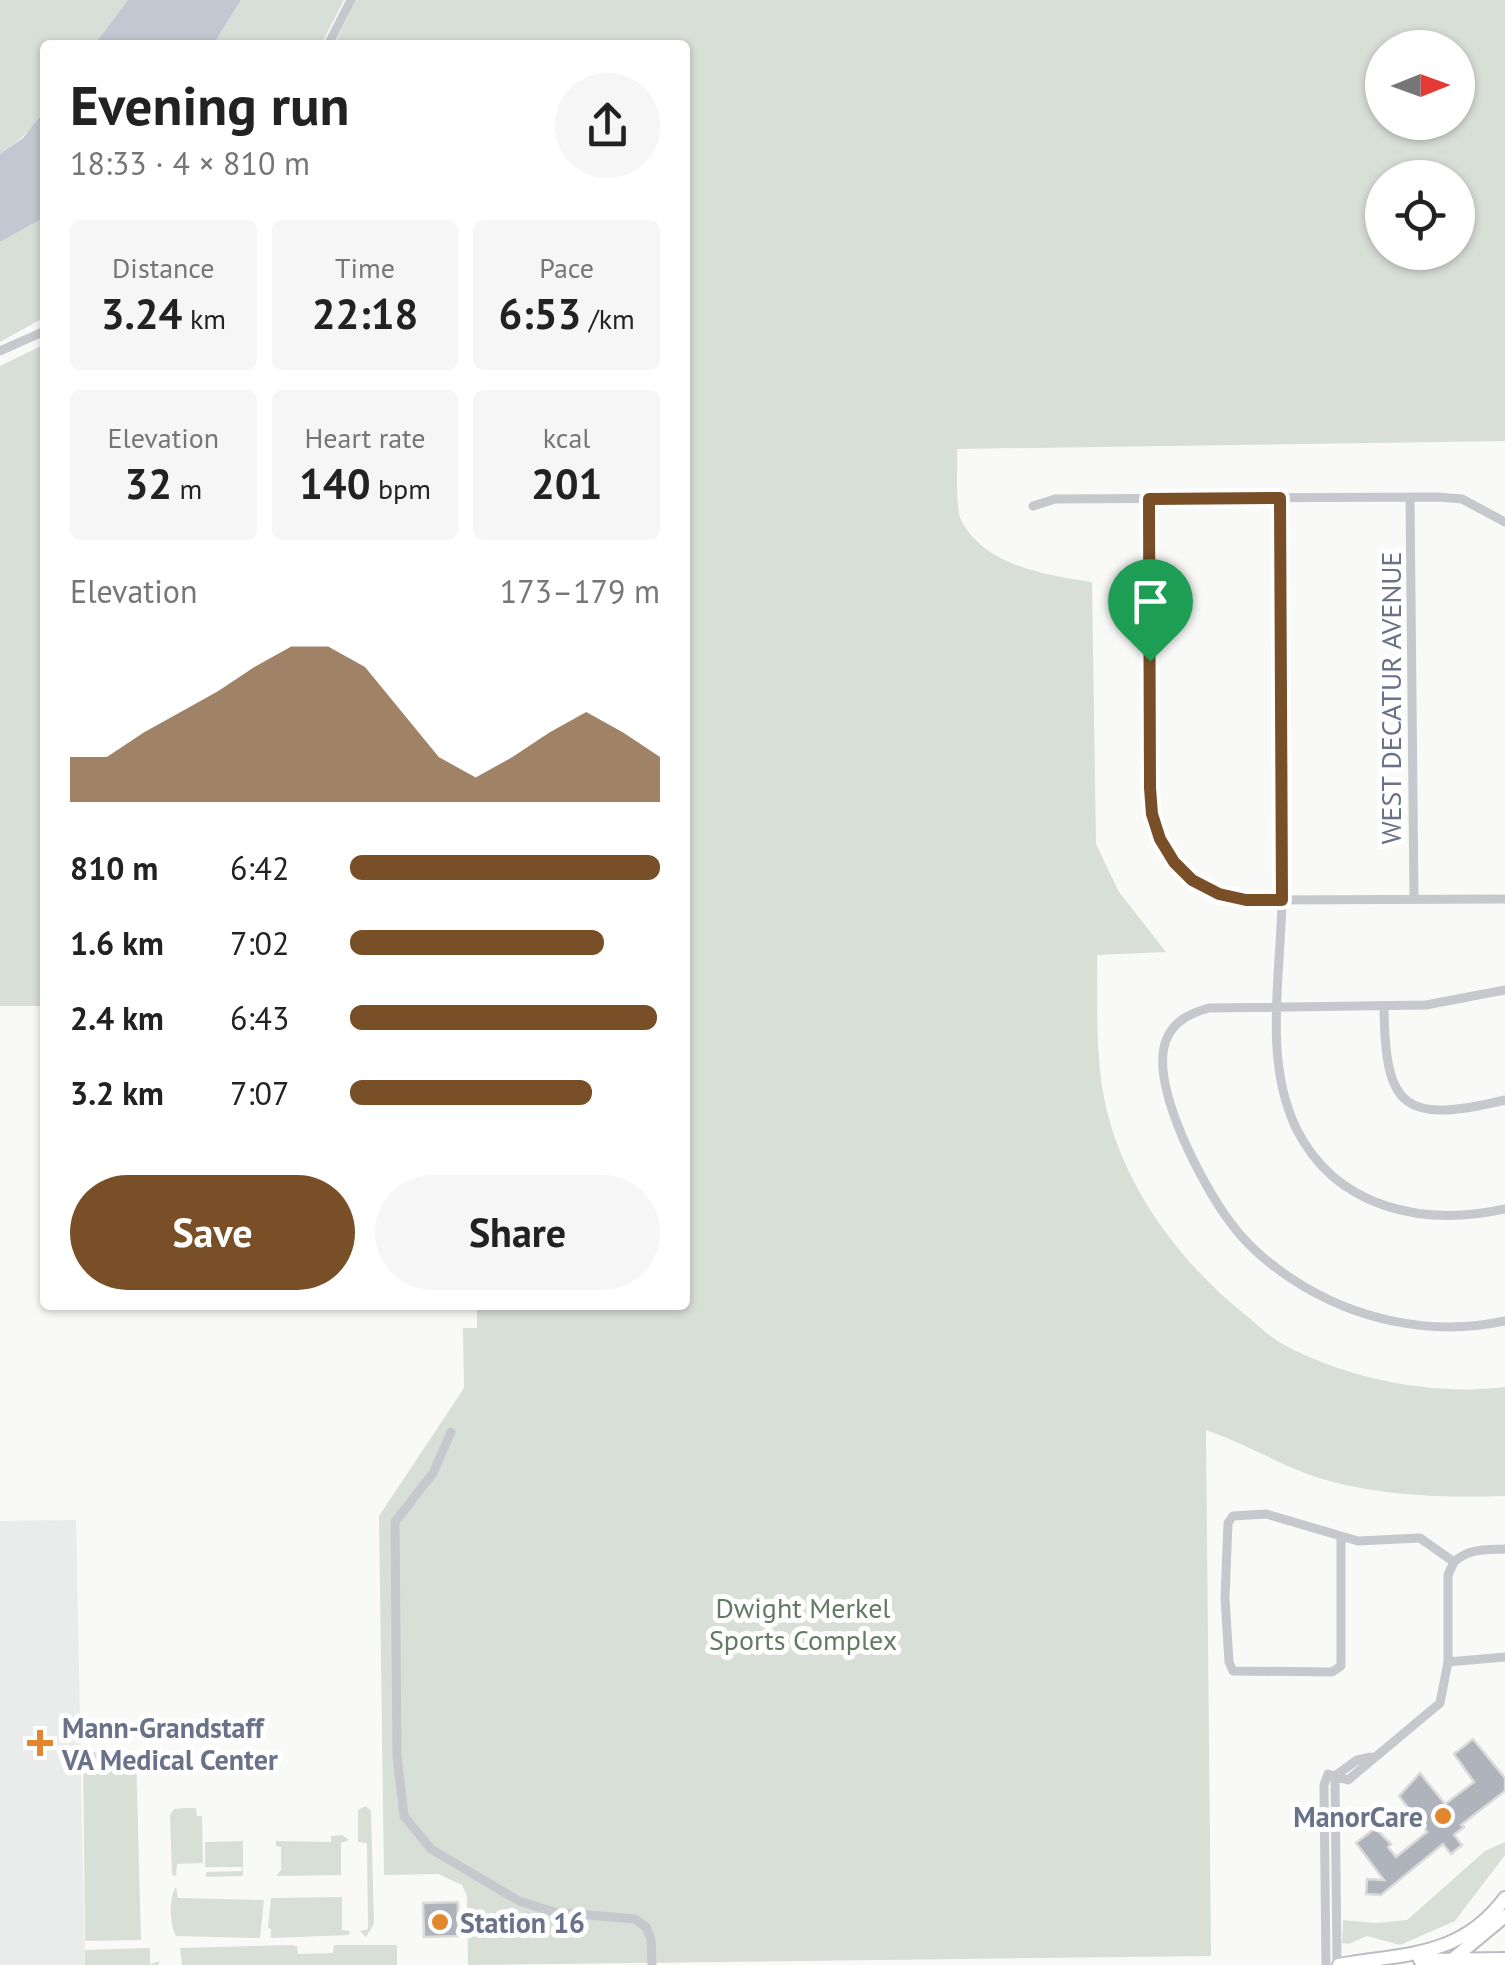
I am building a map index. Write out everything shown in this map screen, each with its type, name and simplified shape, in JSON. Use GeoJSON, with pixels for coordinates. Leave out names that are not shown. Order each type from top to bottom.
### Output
{"type":"FeatureCollection","features":[{"type":"Feature","properties":{"kind":"main road"},"geometry":{"type":"LineString","coordinates":[[1403,1958],[1468,1934],[1505,1898]]}},
{"type":"Feature","properties":{"kind":"main road"},"geometry":{"type":"LineString","coordinates":[[1431,1965],[1454,1958],[1505,1916]]}},
{"type":"Feature","properties":{"kind":"main road"},"geometry":{"type":"LineString","coordinates":[[1338,1965],[1403,1958],[1505,1961]]}},
{"type":"Feature","properties":{"kind":"main road"},"geometry":{"type":"LineString","coordinates":[[1495,1965],[1505,1961]]}},
{"type":"Feature","properties":{"kind":"street"},"geometry":{"type":"LineString","coordinates":[[330,40],[350,0]]}},
{"type":"Feature","properties":{"kind":"street"},"geometry":{"type":"LineString","coordinates":[[0,351],[40,333]]}},
{"type":"Feature","properties":{"kind":"street"},"geometry":{"type":"LineString","coordinates":[[1033,506],[1054,499],[1410,497],[1462,500],[1505,522]]}},
{"type":"Feature","properties":{"kind":"street","name":"WEST DECATUR AVENUE"},"geometry":{"type":"LineString","coordinates":[[1410,497],[1414,900]]}},
{"type":"Feature","properties":{"kind":"street"},"geometry":{"type":"LineString","coordinates":[[1280,498],[1282,900],[1278,1066],[1285,1099],[1297,1130],[1317,1159],[1345,1186],[1400,1212],[1432,1218],[1505,1209]]}},
{"type":"Feature","properties":{"kind":"street"},"geometry":{"type":"LineString","coordinates":[[1149,499],[1150,788],[1156,827],[1174,862],[1192,880],[1219,894],[1246,900],[1505,899]]}},
{"type":"Feature","properties":{"kind":"street"},"geometry":{"type":"LineString","coordinates":[[1505,990],[1426,1005],[1208,1008],[1178,1021],[1166,1039],[1164,1080],[1194,1163],[1232,1226],[1270,1262],[1322,1297],[1380,1319],[1449,1327],[1505,1321]]}},
{"type":"Feature","properties":{"kind":"street"},"geometry":{"type":"LineString","coordinates":[[1384,1006],[1388,1074],[1403,1096],[1420,1108],[1442,1112],[1505,1100]]}},
{"type":"Feature","properties":{"kind":"street"},"geometry":{"type":"LineString","coordinates":[[452,1432],[441,1460],[396,1522],[397,1756],[404,1816],[431,1849],[519,1901],[566,1914],[635,1919],[651,1939],[652,1965]]}},
{"type":"Feature","properties":{"kind":"street"},"geometry":{"type":"LineString","coordinates":[[1340,1538],[1340,1666],[1332,1672],[1234,1671],[1229,1662],[1225,1598],[1228,1522],[1242,1513],[1266,1514],[1358,1541],[1420,1538],[1454,1562]]}},
{"type":"Feature","properties":{"kind":"street"},"geometry":{"type":"LineString","coordinates":[[1326,1965],[1331,1775],[1348,1780],[1440,1703],[1448,1662],[1448,1575],[1462,1554],[1505,1549]]}},
{"type":"Feature","properties":{"kind":"street"},"geometry":{"type":"LineString","coordinates":[[1448,1662],[1505,1657]]}},
{"type":"Feature","properties":{"kind":"street"},"geometry":{"type":"LineString","coordinates":[[1330,1899],[1338,1965]]}},
{"type":"Feature","properties":{"kind":"shaded area"},"geometry":{"type":"Polygon","coordinates":[[[128,0],[241,0],[216,40],[98,40],[128,0]]]}},
{"type":"Feature","properties":{"kind":"shaded area"},"geometry":{"type":"Polygon","coordinates":[[[40,116],[40,220],[0,242],[0,154],[23,138],[40,116]]]}},
{"type":"Feature","properties":{"kind":"shaded area","name":"Mann-Grandstaff VA Medical Center"},"geometry":{"type":"Polygon","coordinates":[[[76,1520],[85,1965],[0,1965],[0,1521],[76,1520]]]}},
{"type":"Feature","properties":{"kind":"green space"},"geometry":{"type":"Polygon","coordinates":[[[0,0],[128,0],[98,40],[40,40],[40,115],[30,130],[0,154],[0,0]]]}},
{"type":"Feature","properties":{"kind":"green space"},"geometry":{"type":"Polygon","coordinates":[[[241,0],[344,0],[324,40],[216,40],[241,0]]]}},
{"type":"Feature","properties":{"kind":"green space","name":"Dwight Merkel Sports Complex"},"geometry":{"type":"Polygon","coordinates":[[[356,0],[1505,0],[1505,441],[957,449],[959,514],[971,536],[1019,566],[1092,582],[1096,844],[1119,892],[1166,952],[1097,955],[1098,1039],[1105,1102],[1120,1150],[1147,1205],[1203,1277],[1284,1345],[1336,1367],[1392,1382],[1449,1389],[1505,1387],[1505,1496],[1408,1494],[1336,1483],[1206,1430],[1211,1956],[468,1965],[467,1896],[462,1885],[438,1874],[384,1875],[379,1516],[464,1388],[463,1328],[477,1328],[477,1310],[690,1310],[690,40],[336,40],[356,0]]]}},
{"type":"Feature","properties":{"kind":"green space"},"geometry":{"type":"Polygon","coordinates":[[[40,220],[40,320],[0,342],[0,242],[40,220]]]}},
{"type":"Feature","properties":{"kind":"green space"},"geometry":{"type":"Polygon","coordinates":[[[40,346],[40,1006],[0,1006],[0,366],[40,346]]]}},
{"type":"Feature","properties":{"kind":"green space"},"geometry":{"type":"Polygon","coordinates":[[[83,1752],[136,1754],[141,1940],[85,1941],[83,1752]]]}},
{"type":"Feature","properties":{"kind":"green space"},"geometry":{"type":"Polygon","coordinates":[[[366,1806],[371,1811],[374,1924],[366,1937],[360,1931],[368,1929],[367,1843],[358,1842],[358,1810],[366,1806]]]}},
{"type":"Feature","properties":{"kind":"green space"},"geometry":{"type":"Polygon","coordinates":[[[196,1808],[197,1816],[202,1816],[203,1863],[177,1864],[176,1876],[172,1875],[170,1815],[174,1809],[196,1808]]]}},
{"type":"Feature","properties":{"kind":"green space"},"geometry":{"type":"Polygon","coordinates":[[[342,1835],[349,1840],[341,1843],[341,1875],[276,1876],[281,1870],[281,1847],[276,1846],[276,1841],[331,1842],[331,1836],[342,1835]]]}},
{"type":"Feature","properties":{"kind":"green space"},"geometry":{"type":"Polygon","coordinates":[[[243,1841],[243,1876],[206,1877],[206,1872],[242,1871],[242,1867],[205,1867],[205,1842],[243,1841]]]}},
{"type":"Feature","properties":{"kind":"green space"},"geometry":{"type":"Polygon","coordinates":[[[1505,1842],[1505,1855],[1455,1921],[1400,1945],[1367,1936],[1342,1943],[1343,1920],[1407,1920],[1485,1851],[1505,1842]]]}},
{"type":"Feature","properties":{"kind":"green space"},"geometry":{"type":"Polygon","coordinates":[[[176,1887],[178,1898],[264,1900],[260,1938],[176,1936],[171,1911],[176,1887]]]}},
{"type":"Feature","properties":{"kind":"green space"},"geometry":{"type":"Polygon","coordinates":[[[342,1897],[342,1930],[350,1931],[349,1935],[271,1938],[271,1898],[342,1897]]]}},
{"type":"Feature","properties":{"kind":"green space"},"geometry":{"type":"Polygon","coordinates":[[[334,1945],[397,1945],[397,1965],[182,1965],[180,1948],[297,1946],[298,1954],[333,1953],[334,1945]]]}},
{"type":"Feature","properties":{"kind":"green space"},"geometry":{"type":"Polygon","coordinates":[[[150,1948],[150,1964],[160,1961],[158,1965],[85,1965],[85,1950],[150,1948]]]}},
{"type":"Feature","properties":{"kind":"building","name":"ManorCare"},"geometry":{"type":"Polygon","coordinates":[[[1473,1739],[1505,1778],[1505,1791],[1461,1825],[1464,1827],[1454,1835],[1462,1845],[1451,1854],[1443,1844],[1381,1895],[1366,1894],[1367,1879],[1384,1880],[1356,1843],[1375,1828],[1391,1844],[1388,1847],[1396,1857],[1427,1832],[1399,1796],[1420,1773],[1445,1804],[1474,1782],[1454,1754],[1473,1739]]]}},
{"type":"Feature","properties":{"kind":"building","name":"Station 16"},"geometry":{"type":"Polygon","coordinates":[[[458,1902],[458,1936],[424,1937],[423,1903],[458,1902]]]}},
{"type":"Feature","properties":{"kind":"place","name":"Mann-Grandstaff VA Medical Center"},"geometry":{"type":"Point","coordinates":[40,1743]}},
{"type":"Feature","properties":{"kind":"place","name":"ManorCare"},"geometry":{"type":"Point","coordinates":[1443,1816]}},
{"type":"Feature","properties":{"kind":"place","name":"Station 16"},"geometry":{"type":"Point","coordinates":[440,1922]}},
{"type":"Feature","properties":{"kind":"route"},"geometry":{"type":"LineString","coordinates":[[1280,498],[1282,900],[1246,900],[1219,894],[1192,880],[1174,862],[1160,839],[1152,814],[1150,788],[1150,661],[1149,499],[1280,498]]}}]}
